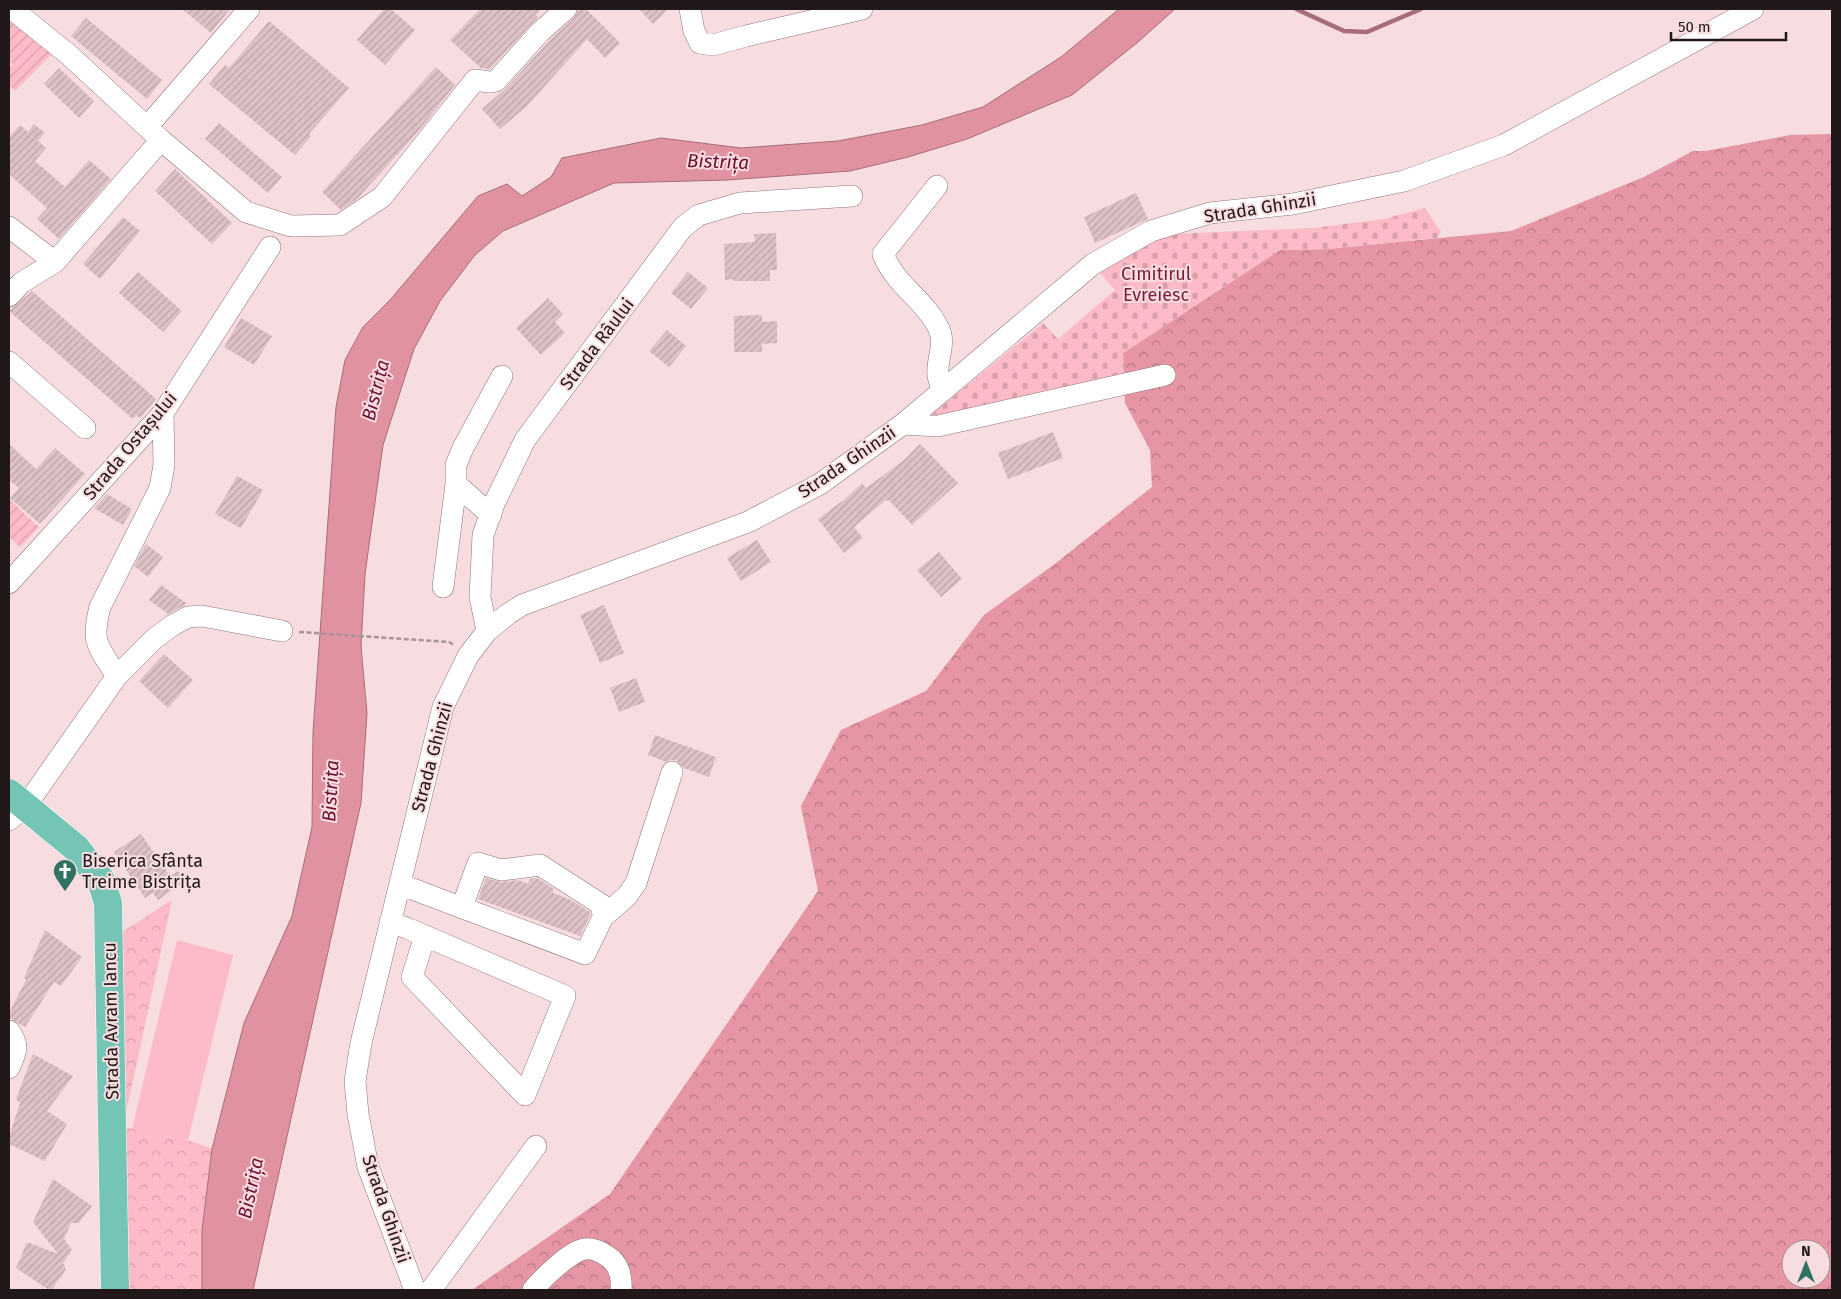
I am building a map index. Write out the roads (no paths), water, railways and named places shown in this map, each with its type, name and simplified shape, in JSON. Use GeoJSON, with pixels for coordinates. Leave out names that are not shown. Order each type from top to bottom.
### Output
{"type":"FeatureCollection","features":[{"type":"Feature","properties":{"kind":"main road","name":"Strada Avram Iancu"},"geometry":{"type":"LineString","coordinates":[[14,807],[76,848],[101,880],[108,903],[115,1290]]}},
{"type":"Feature","properties":{"kind":"street"},"geometry":{"type":"LineString","coordinates":[[12,9],[68,54],[154,134],[246,212],[290,226],[340,225],[382,197],[474,80],[496,81],[540,32],[566,9]]}},
{"type":"Feature","properties":{"kind":"street"},"geometry":{"type":"LineString","coordinates":[[9,296],[21,283],[55,262],[249,9]]}},
{"type":"Feature","properties":{"kind":"street"},"geometry":{"type":"LineString","coordinates":[[690,9],[694,31],[700,44],[713,46],[746,36],[862,9]]}},
{"type":"Feature","properties":{"kind":"street","name":"Strada Ghinzii"},"geometry":{"type":"LineString","coordinates":[[432,1289],[368,1167],[358,1114],[355,1082],[361,1043],[443,708],[468,656],[487,631],[522,605],[748,522],[820,484],[903,424],[1093,264],[1151,231],[1210,213],[1293,204],[1404,181],[1504,145],[1753,9]]}},
{"type":"Feature","properties":{"kind":"street"},"geometry":{"type":"LineString","coordinates":[[936,186],[883,254],[888,267],[896,279],[931,315],[939,328],[942,338],[938,375],[942,390]]}},
{"type":"Feature","properties":{"kind":"street","name":"Strada Râului"},"geometry":{"type":"LineString","coordinates":[[487,631],[480,597],[483,536],[525,440],[684,227],[699,215],[740,204],[852,196]]}},
{"type":"Feature","properties":{"kind":"street"},"geometry":{"type":"LineString","coordinates":[[9,227],[55,262]]}},
{"type":"Feature","properties":{"kind":"street","name":"Strada Ostașului"},"geometry":{"type":"LineString","coordinates":[[9,583],[163,412],[270,247]]}},
{"type":"Feature","properties":{"kind":"street"},"geometry":{"type":"LineString","coordinates":[[9,362],[85,428]]}},
{"type":"Feature","properties":{"kind":"street"},"geometry":{"type":"LineString","coordinates":[[903,424],[938,426],[1165,375]]}},
{"type":"Feature","properties":{"kind":"street"},"geometry":{"type":"LineString","coordinates":[[443,587],[456,484],[456,466],[463,448],[502,376]]}},
{"type":"Feature","properties":{"kind":"street"},"geometry":{"type":"LineString","coordinates":[[117,676],[100,650],[95,639],[95,628],[100,606],[160,488],[165,448],[163,412]]}},
{"type":"Feature","properties":{"kind":"street"},"geometry":{"type":"LineString","coordinates":[[456,484],[491,515]]}},
{"type":"Feature","properties":{"kind":"street"},"geometry":{"type":"LineString","coordinates":[[14,807],[117,676],[154,639],[173,625],[188,617],[202,616],[282,631]]}},
{"type":"Feature","properties":{"kind":"street"},"geometry":{"type":"LineString","coordinates":[[400,884],[585,954],[603,917],[627,896],[636,883],[672,772]]}},
{"type":"Feature","properties":{"kind":"street"},"geometry":{"type":"LineString","coordinates":[[462,907],[478,863],[501,870],[540,865],[602,905],[603,917]]}},
{"type":"Feature","properties":{"kind":"street"},"geometry":{"type":"LineString","coordinates":[[390,922],[425,936],[565,996],[525,1095],[412,977],[425,936]]}},
{"type":"Feature","properties":{"kind":"street"},"geometry":{"type":"LineString","coordinates":[[9,1030],[15,1038],[16,1053],[9,1068]]}},
{"type":"Feature","properties":{"kind":"street"},"geometry":{"type":"LineString","coordinates":[[432,1289],[536,1146]]}},
{"type":"Feature","properties":{"kind":"street"},"geometry":{"type":"LineString","coordinates":[[532,1290],[558,1264],[584,1249],[598,1251],[612,1259],[620,1273],[621,1290]]}},
{"type":"Feature","properties":{"kind":"water","name":"Bistrița"},"geometry":{"type":"Polygon","coordinates":[[[1119,9],[1175,9],[1138,42],[1072,95],[967,139],[908,157],[850,171],[728,180],[614,183],[503,231],[475,255],[440,301],[414,349],[383,445],[365,574],[361,646],[367,713],[361,803],[253,1290],[202,1290],[202,1230],[212,1149],[244,1023],[292,916],[312,827],[313,732],[336,407],[345,360],[363,327],[390,300],[478,196],[507,184],[522,196],[551,177],[562,158],[661,138],[741,148],[838,141],[922,125],[983,107],[1061,57],[1119,9]]]}},
{"type":"Feature","properties":{"kind":"waterway"},"geometry":{"type":"LineString","coordinates":[[1296,9],[1344,31],[1367,32],[1421,9]]}},
{"type":"Feature","properties":{"kind":"place","name":"Biserica Sfânta Treime Bistrița"},"geometry":{"type":"Point","coordinates":[65,892]}},
{"type":"Feature","properties":{"kind":"park label","name":"Cimitirul Evreiesc"},"geometry":{"type":"Point","coordinates":[1156,284]}}]}
